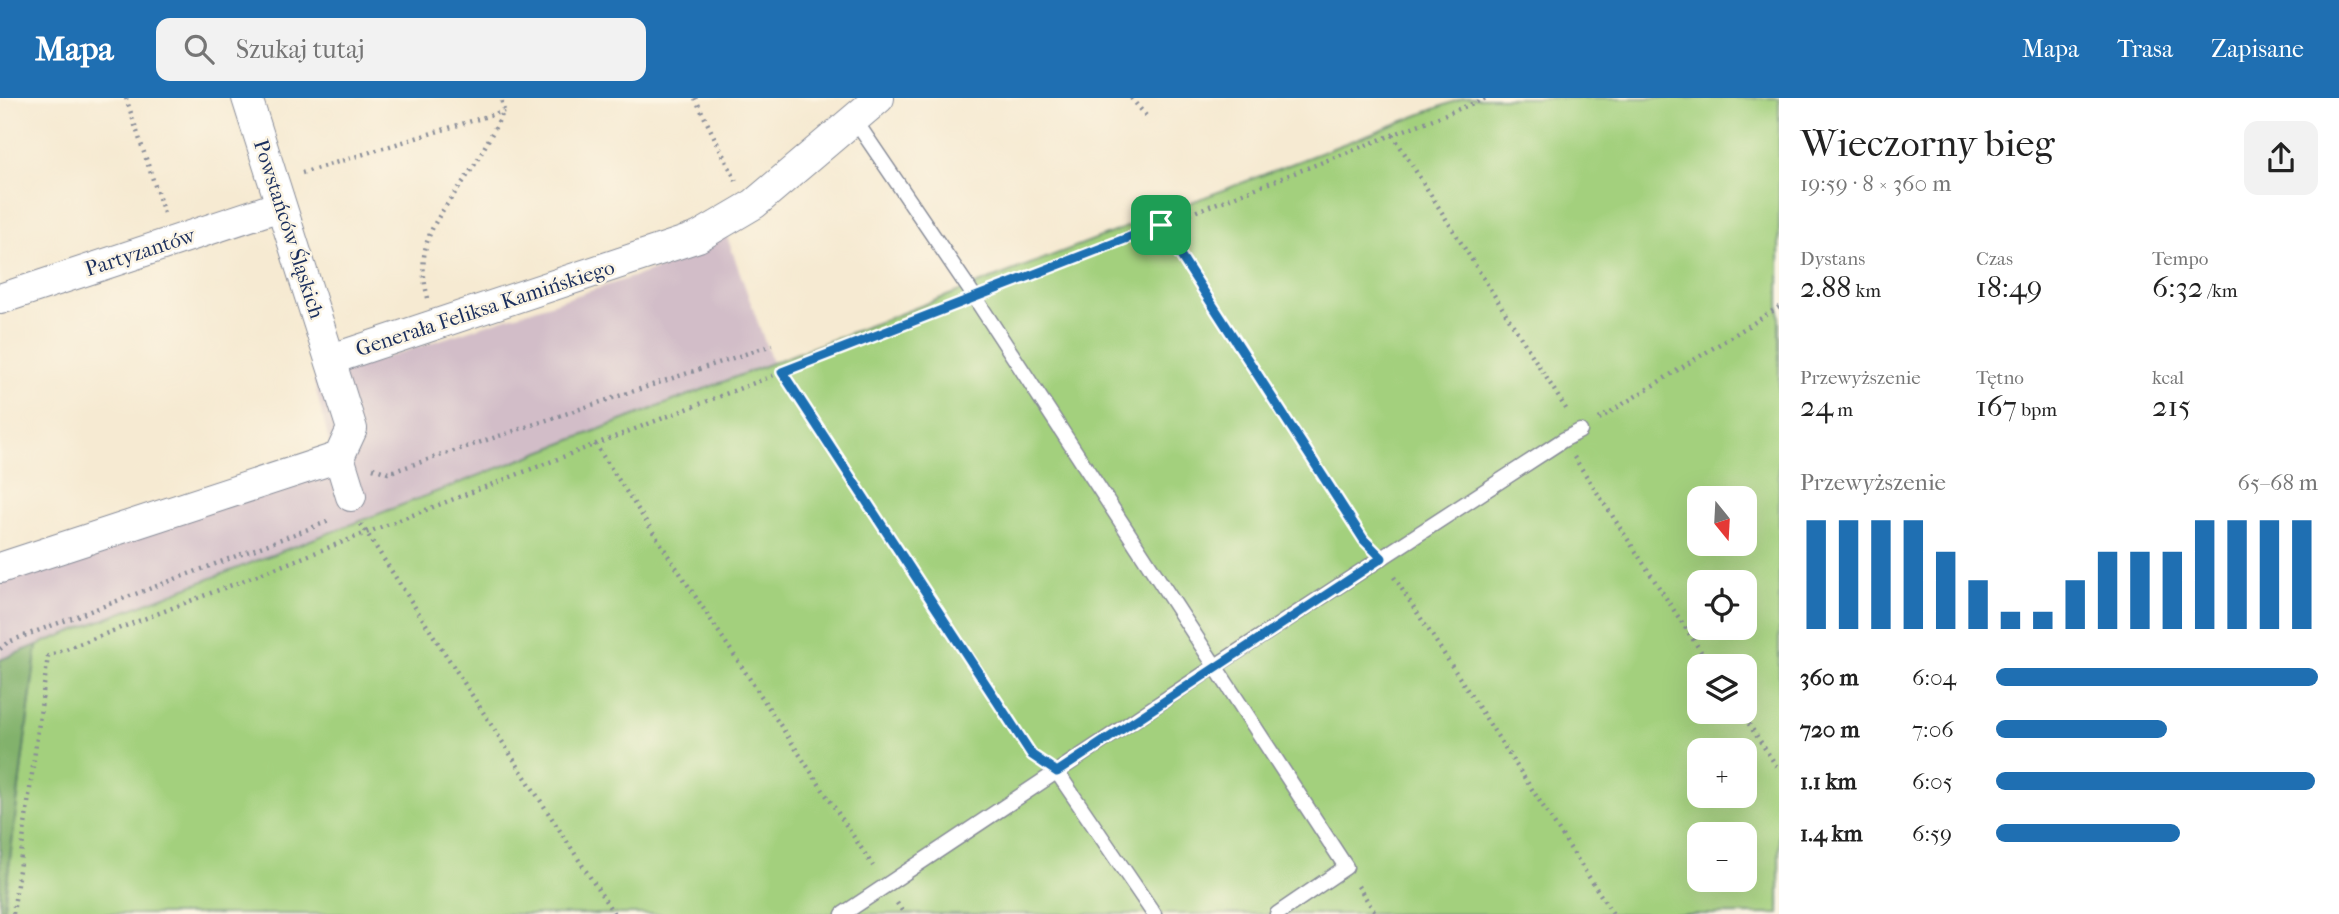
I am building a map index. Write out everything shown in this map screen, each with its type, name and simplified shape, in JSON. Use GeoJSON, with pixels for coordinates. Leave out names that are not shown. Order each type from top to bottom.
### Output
{"type":"FeatureCollection","features":[{"type":"Feature","properties":{"kind":"street","name":"Powstańców Śląskich"},"geometry":{"type":"LineString","coordinates":[[247,98],[332,359]]}},
{"type":"Feature","properties":{"kind":"street","name":"Generała Feliksa Kamińskiego"},"geometry":{"type":"LineString","coordinates":[[339,457],[352,429],[332,359],[698,237],[754,204],[879,98]]}},
{"type":"Feature","properties":{"kind":"street","name":"Partyzantów"},"geometry":{"type":"LineString","coordinates":[[0,299],[281,206]]}},
{"type":"Feature","properties":{"kind":"street"},"geometry":{"type":"LineString","coordinates":[[0,568],[339,457],[347,506]]}},
{"type":"Feature","properties":{"kind":"lane"},"geometry":{"type":"LineString","coordinates":[[854,120],[975,297],[1346,867],[1277,914]]}},
{"type":"Feature","properties":{"kind":"lane"},"geometry":{"type":"LineString","coordinates":[[843,914],[1214,667],[1580,431]]}},
{"type":"Feature","properties":{"kind":"lane"},"geometry":{"type":"LineString","coordinates":[[1057,772],[1154,914]]}},
{"type":"Feature","properties":{"kind":"path"},"geometry":{"type":"LineString","coordinates":[[126,98],[163,213],[172,219]]}},
{"type":"Feature","properties":{"kind":"path"},"geometry":{"type":"LineString","coordinates":[[431,309],[424,283],[423,254],[439,214],[474,166],[503,111],[500,98]]}},
{"type":"Feature","properties":{"kind":"path"},"geometry":{"type":"LineString","coordinates":[[695,98],[738,185]]}},
{"type":"Feature","properties":{"kind":"path"},"geometry":{"type":"LineString","coordinates":[[1131,98],[1148,118]]}},
{"type":"Feature","properties":{"kind":"path"},"geometry":{"type":"LineString","coordinates":[[13,914],[48,656],[1487,98]]}},
{"type":"Feature","properties":{"kind":"path"},"geometry":{"type":"LineString","coordinates":[[292,177],[503,111]]}},
{"type":"Feature","properties":{"kind":"path"},"geometry":{"type":"LineString","coordinates":[[1393,135],[1580,431],[1779,307]]}},
{"type":"Feature","properties":{"kind":"path"},"geometry":{"type":"LineString","coordinates":[[1161,225],[1364,540],[1382,558],[1613,914]]}},
{"type":"Feature","properties":{"kind":"path"},"geometry":{"type":"LineString","coordinates":[[339,457],[388,473],[772,345]]}},
{"type":"Feature","properties":{"kind":"path"},"geometry":{"type":"LineString","coordinates":[[782,372],[1032,755],[1057,772]]}},
{"type":"Feature","properties":{"kind":"path"},"geometry":{"type":"LineString","coordinates":[[1563,440],[1703,654]]}},
{"type":"Feature","properties":{"kind":"path"},"geometry":{"type":"LineString","coordinates":[[595,444],[886,885]]}},
{"type":"Feature","properties":{"kind":"path"},"geometry":{"type":"LineString","coordinates":[[0,649],[8,642],[347,506]]}},
{"type":"Feature","properties":{"kind":"path"},"geometry":{"type":"LineString","coordinates":[[366,533],[614,914]]}},
{"type":"Feature","properties":{"kind":"path"},"geometry":{"type":"LineString","coordinates":[[1749,724],[1779,770]]}},
{"type":"Feature","properties":{"kind":"path"},"geometry":{"type":"LineString","coordinates":[[1346,867],[1376,914]]}},
{"type":"Feature","properties":{"kind":"shaded area"},"geometry":{"type":"Polygon","coordinates":[[[726,234],[772,362],[0,660],[0,574],[334,463],[314,381],[691,258],[726,234]]]}},
{"type":"Feature","properties":{"kind":"green space"},"geometry":{"type":"Polygon","coordinates":[[[1463,98],[1779,98],[1779,914],[3,914],[37,645],[1463,98]]]}},
{"type":"Feature","properties":{"kind":"green space"},"geometry":{"type":"Polygon","coordinates":[[[37,645],[3,914],[0,914],[0,660],[37,645]]]}},
{"type":"Feature","properties":{"kind":"route"},"geometry":{"type":"LineString","coordinates":[[1161,225],[1364,540],[1382,558],[1057,772],[1032,755],[782,372],[1161,225]]}}]}
